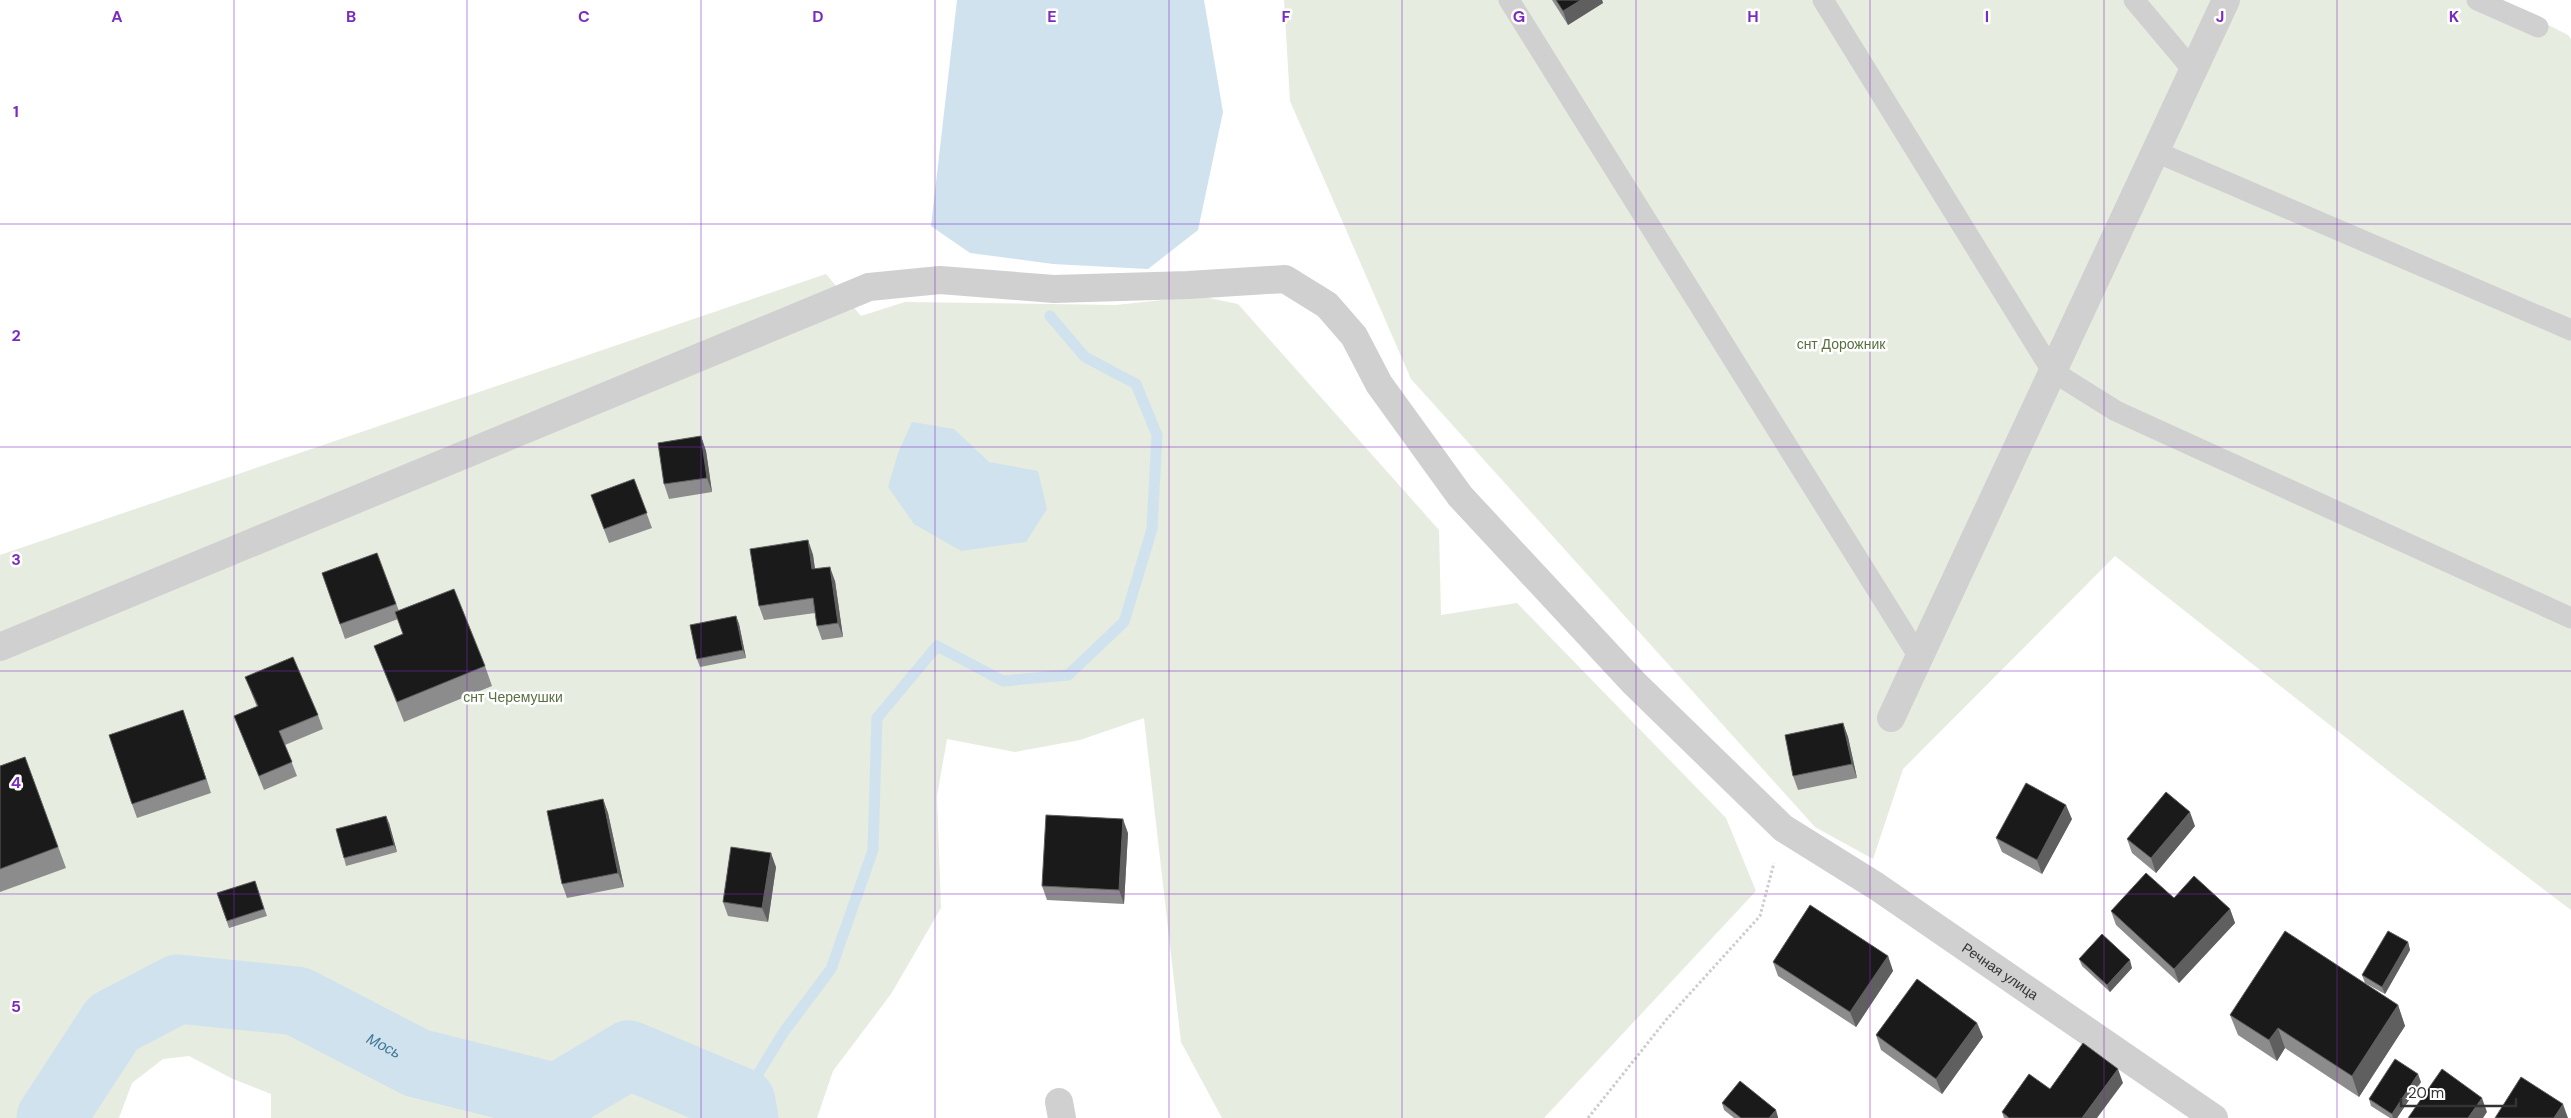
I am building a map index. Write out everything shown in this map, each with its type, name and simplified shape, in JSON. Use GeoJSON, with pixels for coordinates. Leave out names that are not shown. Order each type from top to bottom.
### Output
{"type":"FeatureCollection","features":[{"type":"Feature","properties":{"kind":"street"},"geometry":{"type":"LineString","coordinates":[[1891,718],[2192,69],[2226,0]]}},
{"type":"Feature","properties":{"kind":"street","name":"Речная улица"},"geometry":{"type":"LineString","coordinates":[[0,647],[869,286],[940,280],[1054,289],[1285,279],[1327,305],[1354,336],[1378,384],[1460,496],[1634,684],[1783,828],[1876,886],[2214,1118]]}},
{"type":"Feature","properties":{"kind":"lane"},"geometry":{"type":"LineString","coordinates":[[1509,0],[1919,657]]}},
{"type":"Feature","properties":{"kind":"lane"},"geometry":{"type":"LineString","coordinates":[[1823,0],[2052,371],[2116,411],[2571,618]]}},
{"type":"Feature","properties":{"kind":"lane"},"geometry":{"type":"LineString","coordinates":[[2134,0],[2192,69]]}},
{"type":"Feature","properties":{"kind":"lane"},"geometry":{"type":"LineString","coordinates":[[2477,0],[2538,27]]}},
{"type":"Feature","properties":{"kind":"lane"},"geometry":{"type":"LineString","coordinates":[[2154,151],[2571,330]]}},
{"type":"Feature","properties":{"kind":"path"},"geometry":{"type":"LineString","coordinates":[[1588,1118],[1666,1020],[1760,916],[1783,828]]}},
{"type":"Feature","properties":{"kind":"green space","name":"снт Дорожник"},"geometry":{"type":"Polygon","coordinates":[[[1284,0],[2499,0],[2568,35],[2571,39],[2571,910],[2400,780],[2115,556],[1903,769],[1873,859],[1815,827],[1411,379],[1290,101],[1284,0]]]}},
{"type":"Feature","properties":{"kind":"green space","name":"снт Черемушки"},"geometry":{"type":"Polygon","coordinates":[[[826,274],[861,316],[905,302],[1116,305],[1199,296],[1238,304],[1439,530],[1441,615],[1517,603],[1726,818],[1756,891],[1544,1118],[1222,1118],[1181,1042],[1144,718],[1080,740],[1015,752],[947,739],[937,796],[941,908],[891,994],[833,1071],[817,1118],[271,1118],[271,1094],[233,1079],[189,1056],[163,1059],[132,1083],[119,1118],[0,1118],[0,555],[826,274]]]}},
{"type":"Feature","properties":{"kind":"water"},"geometry":{"type":"Polygon","coordinates":[[[957,0],[1204,0],[1223,112],[1198,230],[1148,269],[1053,264],[970,253],[931,226],[957,0]]]}},
{"type":"Feature","properties":{"kind":"water"},"geometry":{"type":"Polygon","coordinates":[[[912,422],[954,429],[989,462],[1038,471],[1047,509],[1026,542],[961,551],[914,524],[888,487],[898,453],[912,422]]]}},
{"type":"Feature","properties":{"kind":"building"},"geometry":{"type":"Polygon","coordinates":[[[1556,0],[1581,0],[1563,11],[1556,0]]]}},
{"type":"Feature","properties":{"kind":"building"},"geometry":{"type":"Polygon","coordinates":[[[701,436],[707,478],[664,484],[658,443],[701,436]]]}},
{"type":"Feature","properties":{"kind":"building"},"geometry":{"type":"Polygon","coordinates":[[[634,479],[647,513],[604,529],[591,495],[634,479]]]}},
{"type":"Feature","properties":{"kind":"building"},"geometry":{"type":"Polygon","coordinates":[[[808,540],[812,569],[830,567],[838,623],[817,626],[813,598],[759,606],[750,549],[808,540]]]}},
{"type":"Feature","properties":{"kind":"building"},"geometry":{"type":"Polygon","coordinates":[[[377,553],[396,604],[340,624],[322,573],[377,553]]]}},
{"type":"Feature","properties":{"kind":"building"},"geometry":{"type":"Polygon","coordinates":[[[454,589],[485,666],[397,702],[374,646],[403,634],[395,612],[454,589]]]}},
{"type":"Feature","properties":{"kind":"building"},"geometry":{"type":"Polygon","coordinates":[[[736,616],[743,650],[697,659],[690,625],[736,616]]]}},
{"type":"Feature","properties":{"kind":"building"},"geometry":{"type":"Polygon","coordinates":[[[293,657],[318,715],[279,731],[292,762],[259,776],[234,716],[258,706],[245,677],[293,657]]]}},
{"type":"Feature","properties":{"kind":"building"},"geometry":{"type":"Polygon","coordinates":[[[183,710],[206,779],[132,804],[109,735],[183,710]]]}},
{"type":"Feature","properties":{"kind":"building"},"geometry":{"type":"Polygon","coordinates":[[[1843,723],[1852,764],[1793,776],[1785,735],[1843,723]]]}},
{"type":"Feature","properties":{"kind":"building"},"geometry":{"type":"Polygon","coordinates":[[[25,757],[58,847],[0,869],[0,766],[25,757]]]}},
{"type":"Feature","properties":{"kind":"building"},"geometry":{"type":"Polygon","coordinates":[[[2026,783],[2066,805],[2037,860],[1996,838],[2026,783]]]}},
{"type":"Feature","properties":{"kind":"building"},"geometry":{"type":"Polygon","coordinates":[[[2166,792],[2190,812],[2151,858],[2127,839],[2166,792]]]}},
{"type":"Feature","properties":{"kind":"building"},"geometry":{"type":"Polygon","coordinates":[[[603,799],[618,873],[562,884],[547,811],[603,799]]]}},
{"type":"Feature","properties":{"kind":"building"},"geometry":{"type":"Polygon","coordinates":[[[1046,815],[1123,819],[1119,890],[1042,886],[1046,815]]]}},
{"type":"Feature","properties":{"kind":"building"},"geometry":{"type":"Polygon","coordinates":[[[386,816],[394,845],[344,858],[336,829],[386,816]]]}},
{"type":"Feature","properties":{"kind":"building"},"geometry":{"type":"Polygon","coordinates":[[[731,847],[771,853],[762,908],[723,902],[731,847]]]}},
{"type":"Feature","properties":{"kind":"building"},"geometry":{"type":"Polygon","coordinates":[[[2146,873],[2174,898],[2194,876],[2230,909],[2174,969],[2111,911],[2146,873]]]}},
{"type":"Feature","properties":{"kind":"building"},"geometry":{"type":"Polygon","coordinates":[[[255,881],[264,909],[227,921],[217,893],[255,881]]]}},
{"type":"Feature","properties":{"kind":"building"},"geometry":{"type":"Polygon","coordinates":[[[1810,905],[1888,956],[1850,1012],[1773,962],[1810,905]]]}},
{"type":"Feature","properties":{"kind":"building"},"geometry":{"type":"Polygon","coordinates":[[[2285,931],[2398,1005],[2352,1076],[2278,1028],[2269,1040],[2230,1015],[2285,931]]]}},
{"type":"Feature","properties":{"kind":"building"},"geometry":{"type":"Polygon","coordinates":[[[2388,931],[2408,942],[2382,987],[2362,975],[2388,931]]]}},
{"type":"Feature","properties":{"kind":"building"},"geometry":{"type":"Polygon","coordinates":[[[2102,934],[2130,960],[2107,985],[2079,959],[2102,934]]]}},
{"type":"Feature","properties":{"kind":"building"},"geometry":{"type":"Polygon","coordinates":[[[1917,979],[1977,1023],[1936,1079],[1876,1035],[1917,979]]]}},
{"type":"Feature","properties":{"kind":"building"},"geometry":{"type":"Polygon","coordinates":[[[2083,1043],[2118,1069],[2082,1118],[2009,1118],[2002,1112],[2029,1074],[2050,1089],[2083,1043]]]}},
{"type":"Feature","properties":{"kind":"building"},"geometry":{"type":"Polygon","coordinates":[[[2395,1059],[2418,1074],[2392,1114],[2369,1099],[2395,1059]]]}},
{"type":"Feature","properties":{"kind":"building"},"geometry":{"type":"Polygon","coordinates":[[[2442,1069],[2482,1098],[2468,1118],[2408,1118],[2442,1069]]]}},
{"type":"Feature","properties":{"kind":"building"},"geometry":{"type":"Polygon","coordinates":[[[2521,1077],[2563,1104],[2554,1118],[2495,1118],[2521,1077]]]}},
{"type":"Feature","properties":{"kind":"building"},"geometry":{"type":"Polygon","coordinates":[[[1740,1081],[1776,1110],[1769,1118],[1741,1118],[1722,1103],[1740,1081]]]}},
{"type":"Feature","properties":{"kind":"waterway"},"geometry":{"type":"LineString","coordinates":[[741,1102],[783,1033],[831,969],[873,850],[877,718],[937,646],[1003,681],[1068,675],[1124,622],[1152,529],[1157,435],[1136,384],[1085,357],[1050,316]]}},
{"type":"Feature","properties":{"kind":"waterway","name":"Мось"},"geometry":{"type":"LineString","coordinates":[[51,1118],[113,1023],[178,989],[297,1001],[417,1063],[557,1098],[629,1055],[741,1102],[744,1118]]}}]}
